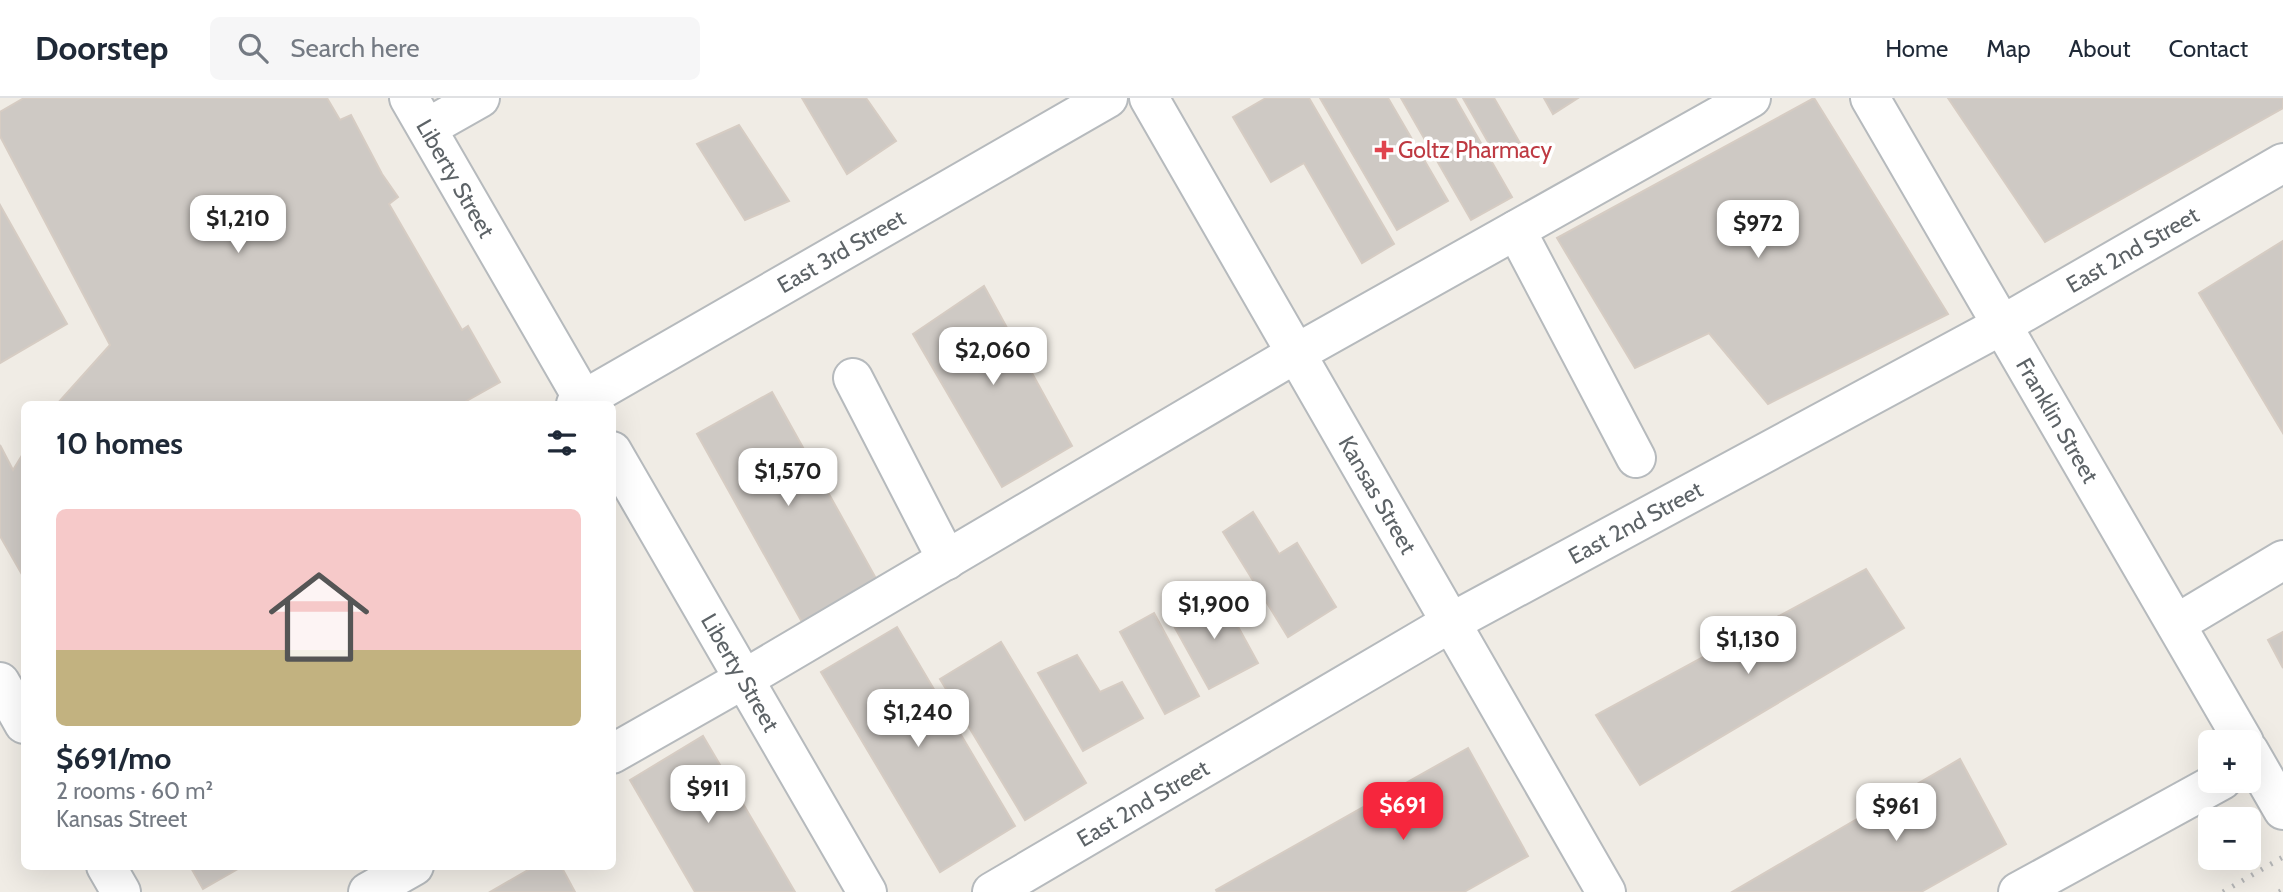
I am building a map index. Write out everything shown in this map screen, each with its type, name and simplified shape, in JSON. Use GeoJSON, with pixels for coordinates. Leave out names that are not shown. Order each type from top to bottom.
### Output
{"type":"FeatureCollection","features":[{"type":"Feature","properties":{"kind":"street"},"geometry":{"type":"LineString","coordinates":[[418,113],[480,98]]}},
{"type":"Feature","properties":{"kind":"street","name":"East 3rd Street"},"geometry":{"type":"LineString","coordinates":[[585,401],[1108,98]]}},
{"type":"Feature","properties":{"kind":"street","name":"Kansas Street"},"geometry":{"type":"LineString","coordinates":[[1149,98],[1606,892]]}},
{"type":"Feature","properties":{"kind":"street"},"geometry":{"type":"LineString","coordinates":[[616,752],[744,680],[1296,354],[1751,98]]}},
{"type":"Feature","properties":{"kind":"street","name":"Franklin Street"},"geometry":{"type":"LineString","coordinates":[[1870,98],[2235,730]]}},
{"type":"Feature","properties":{"kind":"street","name":"Liberty Street"},"geometry":{"type":"LineString","coordinates":[[418,113],[581,401]]}},
{"type":"Feature","properties":{"kind":"street","name":"East 2nd Street"},"geometry":{"type":"LineString","coordinates":[[992,892],[1450,623],[2002,325],[2283,163]]}},
{"type":"Feature","properties":{"kind":"street"},"geometry":{"type":"LineString","coordinates":[[1516,230],[1636,458]]}},
{"type":"Feature","properties":{"kind":"street"},"geometry":{"type":"LineString","coordinates":[[853,378],[947,560]]}},
{"type":"Feature","properties":{"kind":"street","name":"Liberty Street"},"geometry":{"type":"LineString","coordinates":[[616,458],[867,892]]}},
{"type":"Feature","properties":{"kind":"street"},"geometry":{"type":"LineString","coordinates":[[2176,624],[2283,560]]}},
{"type":"Feature","properties":{"kind":"street"},"geometry":{"type":"LineString","coordinates":[[0,682],[18,725]]}},
{"type":"Feature","properties":{"kind":"street","name":"Franklin Street"},"geometry":{"type":"LineString","coordinates":[[2261,774],[2283,810]]}},
{"type":"Feature","properties":{"kind":"street"},"geometry":{"type":"LineString","coordinates":[[2018,892],[2198,793]]}},
{"type":"Feature","properties":{"kind":"street"},"geometry":{"type":"LineString","coordinates":[[108,870],[121,892]]}},
{"type":"Feature","properties":{"kind":"street"},"geometry":{"type":"LineString","coordinates":[[368,892],[407,870]]}},
{"type":"Feature","properties":{"kind":"building"},"geometry":{"type":"Polygon","coordinates":[[[24,98],[327,98],[340,120],[351,115],[382,174],[398,197],[389,204],[462,330],[468,326],[500,382],[466,401],[60,401],[110,345],[0,136],[0,112],[24,98]]]}},
{"type":"Feature","properties":{"kind":"building"},"geometry":{"type":"Polygon","coordinates":[[[802,98],[866,98],[896,141],[847,174],[802,98]]]}},
{"type":"Feature","properties":{"kind":"building"},"geometry":{"type":"Polygon","coordinates":[[[1266,98],[1309,98],[1394,244],[1362,263],[1304,163],[1271,182],[1233,117],[1266,98]]]}},
{"type":"Feature","properties":{"kind":"building","name":"Goltz Pharmacy"},"geometry":{"type":"Polygon","coordinates":[[[1320,98],[1388,98],[1448,201],[1397,230],[1320,98]]]}},
{"type":"Feature","properties":{"kind":"building"},"geometry":{"type":"Polygon","coordinates":[[[1401,98],[1455,98],[1512,197],[1471,220],[1401,98]]]}},
{"type":"Feature","properties":{"kind":"building"},"geometry":{"type":"Polygon","coordinates":[[[1463,98],[1494,98],[1520,143],[1496,156],[1463,98]]]}},
{"type":"Feature","properties":{"kind":"building"},"geometry":{"type":"Polygon","coordinates":[[[1544,98],[1578,98],[1553,114],[1544,98]]]}},
{"type":"Feature","properties":{"kind":"building"},"geometry":{"type":"Polygon","coordinates":[[[1814,98],[1948,314],[1768,404],[1709,333],[1635,368],[1557,238],[1814,98]]]}},
{"type":"Feature","properties":{"kind":"building"},"geometry":{"type":"Polygon","coordinates":[[[1948,98],[2283,98],[2283,108],[2045,242],[1948,98]]]}},
{"type":"Feature","properties":{"kind":"building"},"geometry":{"type":"Polygon","coordinates":[[[739,125],[789,201],[745,220],[697,144],[739,125]]]}},
{"type":"Feature","properties":{"kind":"building"},"geometry":{"type":"Polygon","coordinates":[[[0,205],[67,324],[0,363],[0,205]]]}},
{"type":"Feature","properties":{"kind":"building"},"geometry":{"type":"Polygon","coordinates":[[[2283,241],[2283,433],[2199,293],[2283,241]]]}},
{"type":"Feature","properties":{"kind":"building"},"geometry":{"type":"Polygon","coordinates":[[[984,286],[1072,446],[1002,487],[913,334],[984,286]]]}},
{"type":"Feature","properties":{"kind":"building"},"geometry":{"type":"Polygon","coordinates":[[[772,392],[878,582],[803,624],[697,434],[772,392]]]}},
{"type":"Feature","properties":{"kind":"building"},"geometry":{"type":"Polygon","coordinates":[[[0,445],[13,470],[21,457],[21,573],[0,536],[0,445]]]}},
{"type":"Feature","properties":{"kind":"building"},"geometry":{"type":"Polygon","coordinates":[[[1253,512],[1279,554],[1297,543],[1336,607],[1288,637],[1223,532],[1253,512]]]}},
{"type":"Feature","properties":{"kind":"building"},"geometry":{"type":"Polygon","coordinates":[[[1866,569],[1904,628],[1640,785],[1596,715],[1866,569]]]}},
{"type":"Feature","properties":{"kind":"building"},"geometry":{"type":"Polygon","coordinates":[[[1219,592],[1258,663],[1209,689],[1170,619],[1219,592]]]}},
{"type":"Feature","properties":{"kind":"building"},"geometry":{"type":"Polygon","coordinates":[[[1154,613],[1199,696],[1165,714],[1120,632],[1154,613]]]}},
{"type":"Feature","properties":{"kind":"building"},"geometry":{"type":"Polygon","coordinates":[[[897,627],[1015,826],[940,872],[821,672],[897,627]]]}},
{"type":"Feature","properties":{"kind":"building"},"geometry":{"type":"Polygon","coordinates":[[[2283,632],[2283,668],[2268,640],[2283,632]]]}},
{"type":"Feature","properties":{"kind":"building"},"geometry":{"type":"Polygon","coordinates":[[[1001,642],[1086,783],[1025,820],[940,679],[1001,642]]]}},
{"type":"Feature","properties":{"kind":"building"},"geometry":{"type":"Polygon","coordinates":[[[1077,655],[1100,692],[1122,682],[1143,718],[1083,751],[1038,673],[1077,655]]]}},
{"type":"Feature","properties":{"kind":"building"},"geometry":{"type":"Polygon","coordinates":[[[703,736],[795,892],[695,892],[630,780],[703,736]]]}},
{"type":"Feature","properties":{"kind":"building"},"geometry":{"type":"Polygon","coordinates":[[[1468,748],[1528,856],[1464,892],[1217,892],[1216,890],[1468,748]]]}},
{"type":"Feature","properties":{"kind":"building"},"geometry":{"type":"Polygon","coordinates":[[[1960,759],[2006,844],[1921,892],[1732,892],[1960,759]]]}},
{"type":"Feature","properties":{"kind":"building"},"geometry":{"type":"Polygon","coordinates":[[[192,870],[236,870],[203,889],[192,870]]]}},
{"type":"Feature","properties":{"kind":"building"},"geometry":{"type":"Polygon","coordinates":[[[528,870],[563,870],[575,892],[490,892],[528,870]]]}},
{"type":"Feature","properties":{"kind":"railway"},"geometry":{"type":"LineString","coordinates":[[2223,892],[2283,857]]}},
{"type":"Feature","properties":{"kind":"railway"},"geometry":{"type":"LineString","coordinates":[[2279,892],[2283,890]]}},
{"type":"Feature","properties":{"kind":"place","name":"Goltz Pharmacy"},"geometry":{"type":"Point","coordinates":[1384,150]}}]}
